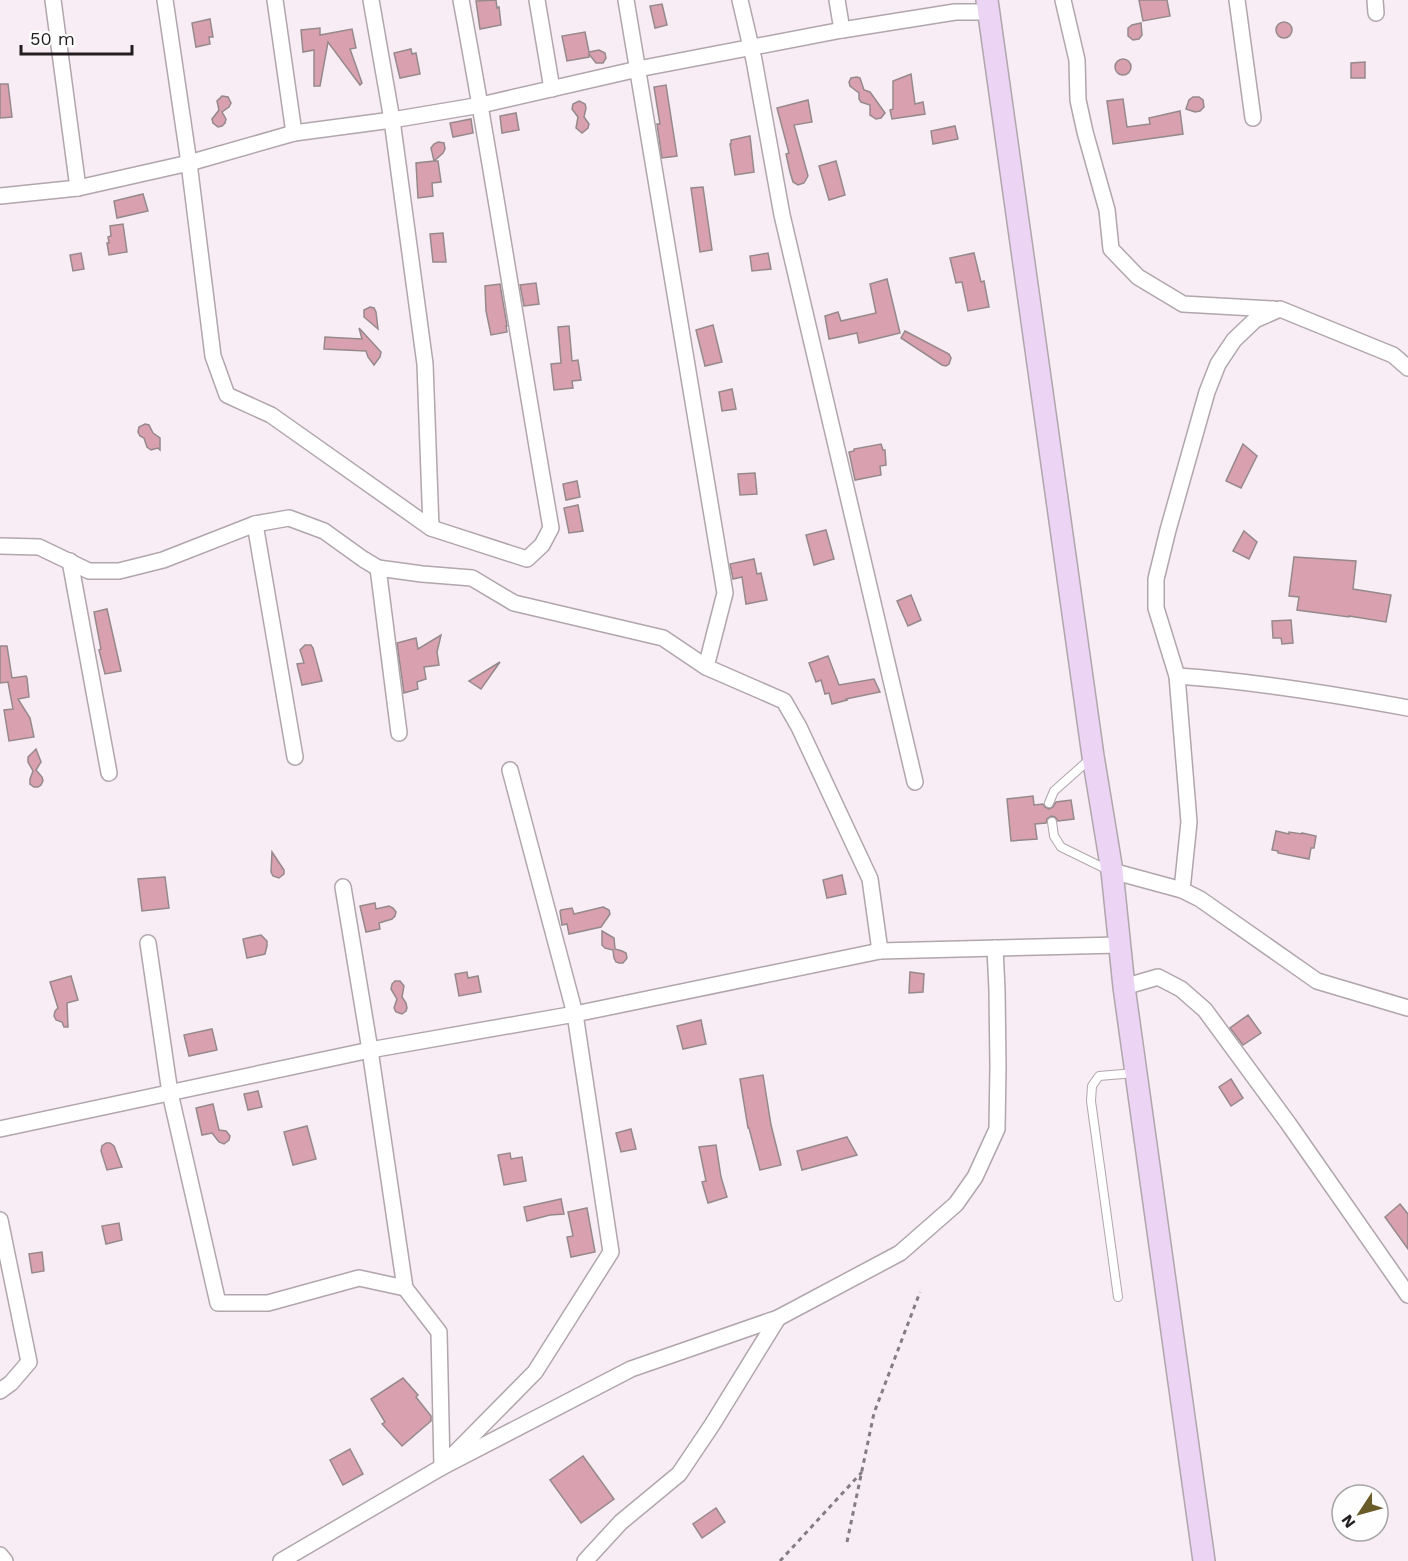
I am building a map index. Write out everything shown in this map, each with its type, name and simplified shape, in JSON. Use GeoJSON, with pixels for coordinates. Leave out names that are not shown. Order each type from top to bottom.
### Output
{"type":"FeatureCollection","features":[{"type":"Feature","properties":{"kind":"main road"},"geometry":{"type":"LineString","coordinates":[[988,6],[1093,756],[1112,871],[1124,987],[1204,1561]]}},
{"type":"Feature","properties":{"kind":"street"},"geometry":{"type":"LineString","coordinates":[[53,0],[78,188]]}},
{"type":"Feature","properties":{"kind":"street"},"geometry":{"type":"LineString","coordinates":[[165,0],[189,163],[213,356],[227,395],[271,415],[431,528],[527,558],[542,545],[551,528],[481,105],[461,0]]}},
{"type":"Feature","properties":{"kind":"street"},"geometry":{"type":"LineString","coordinates":[[274,0],[294,133]]}},
{"type":"Feature","properties":{"kind":"street"},"geometry":{"type":"LineString","coordinates":[[371,0],[392,120],[425,364],[431,528]]}},
{"type":"Feature","properties":{"kind":"street"},"geometry":{"type":"LineString","coordinates":[[537,0],[552,89]]}},
{"type":"Feature","properties":{"kind":"street"},"geometry":{"type":"LineString","coordinates":[[626,0],[725,593],[706,667]]}},
{"type":"Feature","properties":{"kind":"street"},"geometry":{"type":"LineString","coordinates":[[740,0],[782,215],[915,782]]}},
{"type":"Feature","properties":{"kind":"street"},"geometry":{"type":"LineString","coordinates":[[837,0],[843,30]]}},
{"type":"Feature","properties":{"kind":"street"},"geometry":{"type":"LineString","coordinates":[[1063,0],[1077,60],[1078,100],[1107,210],[1112,249],[1138,277],[1183,304],[1280,309],[1393,355],[1408,368]]}},
{"type":"Feature","properties":{"kind":"street"},"geometry":{"type":"LineString","coordinates":[[1236,0],[1254,118]]}},
{"type":"Feature","properties":{"kind":"street"},"geometry":{"type":"LineString","coordinates":[[0,196],[78,188],[189,163],[294,133],[481,105],[638,69],[751,49],[954,6],[988,6]]}},
{"type":"Feature","properties":{"kind":"street"},"geometry":{"type":"LineString","coordinates":[[1182,890],[1189,822],[1177,676],[1156,608],[1156,579],[1207,392],[1218,364],[1234,340],[1255,320],[1280,309]]}},
{"type":"Feature","properties":{"kind":"street"},"geometry":{"type":"LineString","coordinates":[[0,546],[39,547],[89,571],[125,570],[164,560],[255,524],[289,518],[324,531],[378,567],[422,574],[472,578],[514,603],[663,638],[706,667],[784,701],[799,727],[870,879],[880,951]]}},
{"type":"Feature","properties":{"kind":"street"},"geometry":{"type":"LineString","coordinates":[[255,524],[294,757]]}},
{"type":"Feature","properties":{"kind":"street"},"geometry":{"type":"LineString","coordinates":[[70,561],[109,773]]}},
{"type":"Feature","properties":{"kind":"street"},"geometry":{"type":"LineString","coordinates":[[378,567],[399,733]]}},
{"type":"Feature","properties":{"kind":"street"},"geometry":{"type":"LineString","coordinates":[[1177,676],[1236,681],[1408,708]]}},
{"type":"Feature","properties":{"kind":"street"},"geometry":{"type":"LineString","coordinates":[[442,1467],[535,1372],[611,1252],[575,1014],[510,770]]}},
{"type":"Feature","properties":{"kind":"street"},"geometry":{"type":"LineString","coordinates":[[1112,871],[1182,890],[1200,899],[1317,981],[1408,1008]]}},
{"type":"Feature","properties":{"kind":"street"},"geometry":{"type":"LineString","coordinates":[[343,888],[370,1050],[405,1288],[439,1332],[442,1467]]}},
{"type":"Feature","properties":{"kind":"street"},"geometry":{"type":"LineString","coordinates":[[148,943],[170,1092],[218,1304],[268,1303],[359,1278],[405,1288]]}},
{"type":"Feature","properties":{"kind":"street"},"geometry":{"type":"LineString","coordinates":[[0,1129],[370,1050],[575,1014],[880,951],[1119,945]]}},
{"type":"Feature","properties":{"kind":"street"},"geometry":{"type":"LineString","coordinates":[[281,1561],[442,1467],[631,1369],[778,1318],[900,1253],[956,1204],[975,1177],[997,1129],[995,948]]}},
{"type":"Feature","properties":{"kind":"street"},"geometry":{"type":"LineString","coordinates":[[1124,987],[1158,977],[1181,989],[1205,1010],[1408,1295]]}},
{"type":"Feature","properties":{"kind":"street"},"geometry":{"type":"LineString","coordinates":[[0,1220],[29,1362],[11,1383],[0,1390]]}},
{"type":"Feature","properties":{"kind":"street"},"geometry":{"type":"LineString","coordinates":[[585,1561],[621,1522],[679,1474],[778,1318]]}},
{"type":"Feature","properties":{"kind":"street"},"geometry":{"type":"LineString","coordinates":[[0,1556],[5,1561]]}},
{"type":"Feature","properties":{"kind":"lane"},"geometry":{"type":"LineString","coordinates":[[1049,803],[1054,791],[1093,756]]}},
{"type":"Feature","properties":{"kind":"lane"},"geometry":{"type":"LineString","coordinates":[[1052,822],[1054,836],[1061,847],[1112,871]]}},
{"type":"Feature","properties":{"kind":"lane"},"geometry":{"type":"LineString","coordinates":[[1118,1297],[1091,1101],[1092,1086],[1099,1076],[1136,1073]]}},
{"type":"Feature","properties":{"kind":"path"},"geometry":{"type":"LineString","coordinates":[[848,1542],[874,1413],[920,1292]]}},
{"type":"Feature","properties":{"kind":"path"},"geometry":{"type":"LineString","coordinates":[[780,1561],[862,1471]]}},
{"type":"Feature","properties":{"kind":"building"},"geometry":{"type":"Polygon","coordinates":[[[496,0],[501,25],[480,29],[476,1],[496,0]]]}},
{"type":"Feature","properties":{"kind":"building"},"geometry":{"type":"Polygon","coordinates":[[[1139,0],[1167,0],[1170,16],[1143,21],[1139,0]]]}},
{"type":"Feature","properties":{"kind":"building"},"geometry":{"type":"Polygon","coordinates":[[[662,4],[667,25],[655,28],[650,6],[662,4]]]}},
{"type":"Feature","properties":{"kind":"building"},"geometry":{"type":"Polygon","coordinates":[[[210,19],[213,37],[209,37],[210,44],[196,47],[192,23],[210,19]]]}},
{"type":"Feature","properties":{"kind":"building"},"geometry":{"type":"Polygon","coordinates":[[[1281,22],[1287,22],[1292,30],[1290,36],[1281,38],[1276,33],[1276,27],[1281,22]]]}},
{"type":"Feature","properties":{"kind":"building"},"geometry":{"type":"Polygon","coordinates":[[[1141,23],[1142,35],[1139,39],[1133,40],[1128,36],[1128,28],[1141,23]]]}},
{"type":"Feature","properties":{"kind":"building"},"geometry":{"type":"Polygon","coordinates":[[[320,28],[320,35],[352,29],[356,48],[350,49],[362,83],[360,85],[328,42],[320,86],[314,86],[314,50],[303,52],[301,30],[320,28]]]}},
{"type":"Feature","properties":{"kind":"building"},"geometry":{"type":"Polygon","coordinates":[[[585,32],[589,52],[599,50],[605,53],[606,58],[603,63],[596,63],[589,54],[589,57],[567,61],[562,36],[585,32]]]}},
{"type":"Feature","properties":{"kind":"building"},"geometry":{"type":"Polygon","coordinates":[[[411,49],[412,54],[416,53],[420,74],[400,78],[394,53],[411,49]]]}},
{"type":"Feature","properties":{"kind":"building"},"geometry":{"type":"Polygon","coordinates":[[[1123,59],[1129,61],[1131,67],[1129,73],[1123,75],[1117,73],[1115,67],[1117,61],[1123,59]]]}},
{"type":"Feature","properties":{"kind":"building"},"geometry":{"type":"Polygon","coordinates":[[[1365,62],[1365,78],[1351,78],[1351,63],[1365,62]]]}},
{"type":"Feature","properties":{"kind":"building"},"geometry":{"type":"Polygon","coordinates":[[[911,74],[915,104],[923,102],[925,114],[892,119],[890,110],[893,109],[893,81],[911,74]]]}},
{"type":"Feature","properties":{"kind":"building"},"geometry":{"type":"Polygon","coordinates":[[[851,78],[860,78],[864,90],[870,92],[885,113],[881,118],[876,119],[870,115],[870,105],[861,102],[859,93],[850,86],[851,78]]]}},
{"type":"Feature","properties":{"kind":"building"},"geometry":{"type":"Polygon","coordinates":[[[0,84],[8,84],[12,117],[0,118],[0,84]]]}},
{"type":"Feature","properties":{"kind":"building"},"geometry":{"type":"Polygon","coordinates":[[[666,85],[677,156],[662,158],[657,124],[660,124],[654,87],[666,85]]]}},
{"type":"Feature","properties":{"kind":"building"},"geometry":{"type":"Polygon","coordinates":[[[222,96],[228,97],[231,103],[222,112],[226,119],[225,123],[218,127],[212,119],[219,110],[217,101],[222,96]]]}},
{"type":"Feature","properties":{"kind":"building"},"geometry":{"type":"Polygon","coordinates":[[[1193,97],[1203,100],[1204,107],[1200,111],[1186,109],[1189,100],[1193,97]]]}},
{"type":"Feature","properties":{"kind":"building"},"geometry":{"type":"Polygon","coordinates":[[[1123,99],[1127,127],[1150,124],[1149,118],[1180,111],[1183,134],[1113,144],[1107,101],[1123,99]]]}},
{"type":"Feature","properties":{"kind":"building"},"geometry":{"type":"Polygon","coordinates":[[[808,100],[812,122],[794,125],[808,176],[804,183],[798,185],[793,182],[790,172],[786,154],[789,153],[777,108],[808,100]]]}},
{"type":"Feature","properties":{"kind":"building"},"geometry":{"type":"Polygon","coordinates":[[[579,101],[585,104],[584,117],[589,124],[582,133],[576,128],[578,117],[572,109],[573,104],[579,101]]]}},
{"type":"Feature","properties":{"kind":"building"},"geometry":{"type":"Polygon","coordinates":[[[516,113],[519,130],[502,133],[500,116],[516,113]]]}},
{"type":"Feature","properties":{"kind":"building"},"geometry":{"type":"Polygon","coordinates":[[[471,119],[473,133],[453,137],[450,123],[471,119]]]}},
{"type":"Feature","properties":{"kind":"building"},"geometry":{"type":"Polygon","coordinates":[[[955,126],[958,139],[933,144],[931,131],[955,126]]]}},
{"type":"Feature","properties":{"kind":"building"},"geometry":{"type":"Polygon","coordinates":[[[750,136],[754,172],[735,175],[731,140],[750,136]]]}},
{"type":"Feature","properties":{"kind":"building"},"geometry":{"type":"Polygon","coordinates":[[[438,142],[444,143],[443,153],[434,161],[431,148],[438,142]]]}},
{"type":"Feature","properties":{"kind":"building"},"geometry":{"type":"Polygon","coordinates":[[[438,161],[441,182],[432,183],[433,196],[418,198],[416,163],[438,161]]]}},
{"type":"Feature","properties":{"kind":"building"},"geometry":{"type":"Polygon","coordinates":[[[836,161],[845,195],[829,200],[819,166],[836,161]]]}},
{"type":"Feature","properties":{"kind":"building"},"geometry":{"type":"Polygon","coordinates":[[[703,187],[712,250],[700,252],[691,188],[703,187]]]}},
{"type":"Feature","properties":{"kind":"building"},"geometry":{"type":"Polygon","coordinates":[[[143,194],[148,211],[117,218],[114,201],[143,194]]]}},
{"type":"Feature","properties":{"kind":"building"},"geometry":{"type":"Polygon","coordinates":[[[123,224],[127,252],[109,255],[107,243],[109,243],[108,237],[111,236],[110,226],[123,224]]]}},
{"type":"Feature","properties":{"kind":"building"},"geometry":{"type":"Polygon","coordinates":[[[443,233],[446,262],[433,262],[430,234],[443,233]]]}},
{"type":"Feature","properties":{"kind":"building"},"geometry":{"type":"Polygon","coordinates":[[[81,253],[84,269],[73,271],[70,255],[81,253]]]}},
{"type":"Feature","properties":{"kind":"building"},"geometry":{"type":"Polygon","coordinates":[[[768,253],[771,269],[752,271],[750,256],[768,253]]]}},
{"type":"Feature","properties":{"kind":"building"},"geometry":{"type":"Polygon","coordinates":[[[974,253],[981,282],[984,281],[989,307],[968,311],[962,282],[956,283],[950,258],[974,253]]]}},
{"type":"Feature","properties":{"kind":"building"},"geometry":{"type":"Polygon","coordinates":[[[887,279],[900,333],[859,343],[857,333],[829,339],[825,316],[838,312],[841,321],[876,313],[870,284],[887,279]]]}},
{"type":"Feature","properties":{"kind":"building"},"geometry":{"type":"Polygon","coordinates":[[[536,283],[539,304],[524,306],[520,285],[536,283]]]}},
{"type":"Feature","properties":{"kind":"building"},"geometry":{"type":"Polygon","coordinates":[[[500,284],[507,332],[491,335],[486,311],[485,286],[500,284]]]}},
{"type":"Feature","properties":{"kind":"building"},"geometry":{"type":"Polygon","coordinates":[[[370,307],[376,312],[378,329],[364,317],[364,310],[370,307]]]}},
{"type":"Feature","properties":{"kind":"building"},"geometry":{"type":"Polygon","coordinates":[[[713,325],[722,362],[705,366],[696,330],[713,325]]]}},
{"type":"Feature","properties":{"kind":"building"},"geometry":{"type":"Polygon","coordinates":[[[569,326],[572,361],[578,360],[581,380],[572,381],[573,388],[554,390],[551,364],[561,363],[558,327],[569,326]]]}},
{"type":"Feature","properties":{"kind":"building"},"geometry":{"type":"Polygon","coordinates":[[[359,328],[381,352],[374,365],[366,351],[324,349],[325,337],[362,339],[359,328]]]}},
{"type":"Feature","properties":{"kind":"building"},"geometry":{"type":"Polygon","coordinates":[[[905,331],[949,354],[951,358],[949,364],[942,365],[901,338],[905,331]]]}},
{"type":"Feature","properties":{"kind":"building"},"geometry":{"type":"Polygon","coordinates":[[[732,389],[736,409],[722,411],[719,392],[732,389]]]}},
{"type":"Feature","properties":{"kind":"building"},"geometry":{"type":"Polygon","coordinates":[[[149,425],[153,433],[160,438],[160,450],[158,448],[151,450],[147,447],[144,438],[140,436],[139,427],[149,425]]]}},
{"type":"Feature","properties":{"kind":"building"},"geometry":{"type":"Polygon","coordinates":[[[881,444],[885,450],[886,465],[880,466],[881,475],[855,480],[849,452],[881,444]]]}},
{"type":"Feature","properties":{"kind":"building"},"geometry":{"type":"Polygon","coordinates":[[[1243,444],[1257,456],[1241,488],[1226,481],[1243,444]]]}},
{"type":"Feature","properties":{"kind":"building"},"geometry":{"type":"Polygon","coordinates":[[[755,473],[757,494],[740,495],[738,474],[755,473]]]}},
{"type":"Feature","properties":{"kind":"building"},"geometry":{"type":"Polygon","coordinates":[[[577,481],[580,497],[566,500],[563,484],[577,481]]]}},
{"type":"Feature","properties":{"kind":"building"},"geometry":{"type":"Polygon","coordinates":[[[578,505],[583,531],[569,533],[564,508],[578,505]]]}},
{"type":"Feature","properties":{"kind":"building"},"geometry":{"type":"Polygon","coordinates":[[[826,530],[834,559],[814,565],[806,535],[826,530]]]}},
{"type":"Feature","properties":{"kind":"building"},"geometry":{"type":"Polygon","coordinates":[[[1244,531],[1257,542],[1249,559],[1233,551],[1244,531]]]}},
{"type":"Feature","properties":{"kind":"building"},"geometry":{"type":"Polygon","coordinates":[[[1294,557],[1356,561],[1353,589],[1391,595],[1386,622],[1297,610],[1299,597],[1289,596],[1294,557]]]}},
{"type":"Feature","properties":{"kind":"building"},"geometry":{"type":"Polygon","coordinates":[[[754,559],[757,574],[761,573],[767,600],[746,604],[742,577],[733,579],[730,564],[754,559]]]}},
{"type":"Feature","properties":{"kind":"building"},"geometry":{"type":"Polygon","coordinates":[[[911,595],[921,620],[908,626],[897,601],[911,595]]]}},
{"type":"Feature","properties":{"kind":"building"},"geometry":{"type":"Polygon","coordinates":[[[107,609],[121,671],[105,674],[94,612],[107,609]]]}},
{"type":"Feature","properties":{"kind":"building"},"geometry":{"type":"Polygon","coordinates":[[[1291,620],[1293,643],[1282,644],[1281,638],[1273,638],[1272,621],[1291,620]]]}},
{"type":"Feature","properties":{"kind":"building"},"geometry":{"type":"Polygon","coordinates":[[[441,635],[437,652],[439,665],[424,667],[426,679],[417,682],[418,689],[404,693],[397,643],[416,638],[418,649],[441,635]]]}},
{"type":"Feature","properties":{"kind":"building"},"geometry":{"type":"Polygon","coordinates":[[[305,645],[311,645],[313,648],[322,681],[302,685],[297,664],[304,663],[300,650],[305,645]]]}},
{"type":"Feature","properties":{"kind":"building"},"geometry":{"type":"Polygon","coordinates":[[[0,646],[7,646],[12,678],[26,676],[27,678],[29,697],[18,699],[30,718],[34,737],[9,741],[4,710],[13,709],[8,682],[0,683],[0,646]]]}},
{"type":"Feature","properties":{"kind":"building"},"geometry":{"type":"Polygon","coordinates":[[[828,656],[839,685],[874,679],[880,692],[832,704],[829,693],[825,694],[821,680],[816,682],[809,663],[828,656]]]}},
{"type":"Feature","properties":{"kind":"building"},"geometry":{"type":"Polygon","coordinates":[[[500,662],[481,689],[469,681],[500,662]]]}},
{"type":"Feature","properties":{"kind":"building"},"geometry":{"type":"Polygon","coordinates":[[[36,749],[41,762],[36,770],[43,781],[38,787],[34,787],[30,784],[33,771],[28,757],[36,749]]]}},
{"type":"Feature","properties":{"kind":"building"},"geometry":{"type":"Polygon","coordinates":[[[1033,796],[1034,805],[1043,804],[1049,809],[1056,802],[1071,800],[1074,819],[1058,821],[1051,816],[1046,823],[1035,824],[1037,839],[1011,841],[1007,799],[1033,796]]]}},
{"type":"Feature","properties":{"kind":"building"},"geometry":{"type":"Polygon","coordinates":[[[1276,831],[1316,836],[1309,859],[1272,850],[1276,831]]]}},
{"type":"Feature","properties":{"kind":"building"},"geometry":{"type":"Polygon","coordinates":[[[272,852],[284,870],[284,874],[279,878],[273,876],[271,872],[272,852]]]}},
{"type":"Feature","properties":{"kind":"building"},"geometry":{"type":"Polygon","coordinates":[[[842,875],[846,894],[827,898],[823,880],[842,875]]]}},
{"type":"Feature","properties":{"kind":"building"},"geometry":{"type":"Polygon","coordinates":[[[165,877],[169,908],[142,911],[138,879],[165,877]]]}},
{"type":"Feature","properties":{"kind":"building"},"geometry":{"type":"Polygon","coordinates":[[[375,903],[376,909],[389,906],[393,908],[396,912],[395,916],[379,923],[380,929],[366,932],[360,906],[375,903]]]}},
{"type":"Feature","properties":{"kind":"building"},"geometry":{"type":"Polygon","coordinates":[[[603,907],[609,910],[610,914],[601,927],[569,934],[567,924],[562,925],[561,910],[572,908],[574,914],[603,907]]]}},
{"type":"Feature","properties":{"kind":"building"},"geometry":{"type":"Polygon","coordinates":[[[602,931],[614,938],[615,949],[626,953],[627,958],[623,963],[616,962],[613,950],[602,945],[602,931]]]}},
{"type":"Feature","properties":{"kind":"building"},"geometry":{"type":"Polygon","coordinates":[[[261,935],[267,941],[265,954],[247,958],[243,939],[261,935]]]}},
{"type":"Feature","properties":{"kind":"building"},"geometry":{"type":"Polygon","coordinates":[[[467,972],[468,978],[478,976],[481,992],[459,996],[455,974],[467,972]]]}},
{"type":"Feature","properties":{"kind":"building"},"geometry":{"type":"Polygon","coordinates":[[[910,972],[924,974],[923,992],[909,993],[910,972]]]}},
{"type":"Feature","properties":{"kind":"building"},"geometry":{"type":"Polygon","coordinates":[[[71,976],[78,1000],[67,1003],[68,1027],[64,1027],[62,1022],[56,1020],[54,1016],[58,1008],[50,982],[71,976]]]}},
{"type":"Feature","properties":{"kind":"building"},"geometry":{"type":"Polygon","coordinates":[[[395,981],[400,981],[404,986],[402,997],[407,1008],[402,1014],[396,1012],[394,1008],[397,999],[391,989],[395,981]]]}},
{"type":"Feature","properties":{"kind":"building"},"geometry":{"type":"Polygon","coordinates":[[[1248,1015],[1261,1033],[1243,1045],[1230,1028],[1248,1015]]]}},
{"type":"Feature","properties":{"kind":"building"},"geometry":{"type":"Polygon","coordinates":[[[701,1020],[706,1044],[683,1049],[677,1026],[701,1020]]]}},
{"type":"Feature","properties":{"kind":"building"},"geometry":{"type":"Polygon","coordinates":[[[212,1029],[217,1050],[189,1056],[184,1035],[212,1029]]]}},
{"type":"Feature","properties":{"kind":"building"},"geometry":{"type":"Polygon","coordinates":[[[763,1075],[771,1125],[781,1165],[760,1170],[748,1128],[740,1079],[763,1075]]]}},
{"type":"Feature","properties":{"kind":"building"},"geometry":{"type":"Polygon","coordinates":[[[1231,1079],[1243,1098],[1231,1106],[1219,1087],[1231,1079]]]}},
{"type":"Feature","properties":{"kind":"building"},"geometry":{"type":"Polygon","coordinates":[[[258,1091],[262,1107],[248,1110],[244,1094],[258,1091]]]}},
{"type":"Feature","properties":{"kind":"building"},"geometry":{"type":"Polygon","coordinates":[[[213,1104],[219,1130],[226,1131],[230,1136],[224,1144],[219,1142],[212,1133],[202,1135],[196,1108],[213,1104]]]}},
{"type":"Feature","properties":{"kind":"building"},"geometry":{"type":"Polygon","coordinates":[[[307,1126],[316,1159],[293,1165],[284,1132],[307,1126]]]}},
{"type":"Feature","properties":{"kind":"building"},"geometry":{"type":"Polygon","coordinates":[[[631,1129],[636,1149],[621,1152],[616,1133],[631,1129]]]}},
{"type":"Feature","properties":{"kind":"building"},"geometry":{"type":"Polygon","coordinates":[[[847,1137],[857,1155],[802,1170],[797,1151],[847,1137]]]}},
{"type":"Feature","properties":{"kind":"building"},"geometry":{"type":"Polygon","coordinates":[[[106,1143],[114,1146],[122,1167],[107,1170],[101,1151],[102,1146],[106,1143]]]}},
{"type":"Feature","properties":{"kind":"building"},"geometry":{"type":"Polygon","coordinates":[[[716,1145],[727,1197],[708,1203],[702,1182],[706,1181],[699,1147],[716,1145]]]}},
{"type":"Feature","properties":{"kind":"building"},"geometry":{"type":"Polygon","coordinates":[[[510,1153],[511,1159],[522,1157],[526,1181],[504,1185],[498,1155],[510,1153]]]}},
{"type":"Feature","properties":{"kind":"building"},"geometry":{"type":"Polygon","coordinates":[[[561,1199],[564,1214],[527,1221],[524,1207],[561,1199]]]}},
{"type":"Feature","properties":{"kind":"building"},"geometry":{"type":"Polygon","coordinates":[[[1400,1204],[1408,1214],[1408,1249],[1385,1217],[1400,1204]]]}},
{"type":"Feature","properties":{"kind":"building"},"geometry":{"type":"Polygon","coordinates":[[[587,1208],[595,1252],[571,1257],[567,1237],[573,1236],[568,1212],[587,1208]]]}},
{"type":"Feature","properties":{"kind":"building"},"geometry":{"type":"Polygon","coordinates":[[[119,1223],[122,1240],[106,1244],[102,1226],[119,1223]]]}},
{"type":"Feature","properties":{"kind":"building"},"geometry":{"type":"Polygon","coordinates":[[[42,1252],[44,1271],[32,1273],[29,1254],[42,1252]]]}},
{"type":"Feature","properties":{"kind":"building"},"geometry":{"type":"Polygon","coordinates":[[[403,1378],[418,1395],[416,1397],[431,1416],[431,1421],[402,1446],[382,1424],[385,1422],[371,1399],[403,1378]]]}},
{"type":"Feature","properties":{"kind":"building"},"geometry":{"type":"Polygon","coordinates":[[[350,1449],[363,1474],[343,1485],[330,1460],[350,1449]]]}},
{"type":"Feature","properties":{"kind":"building"},"geometry":{"type":"Polygon","coordinates":[[[583,1456],[614,1499],[581,1523],[550,1480],[583,1456]]]}},
{"type":"Feature","properties":{"kind":"building"},"geometry":{"type":"Polygon","coordinates":[[[716,1508],[725,1522],[702,1538],[693,1524],[716,1508]]]}}]}
